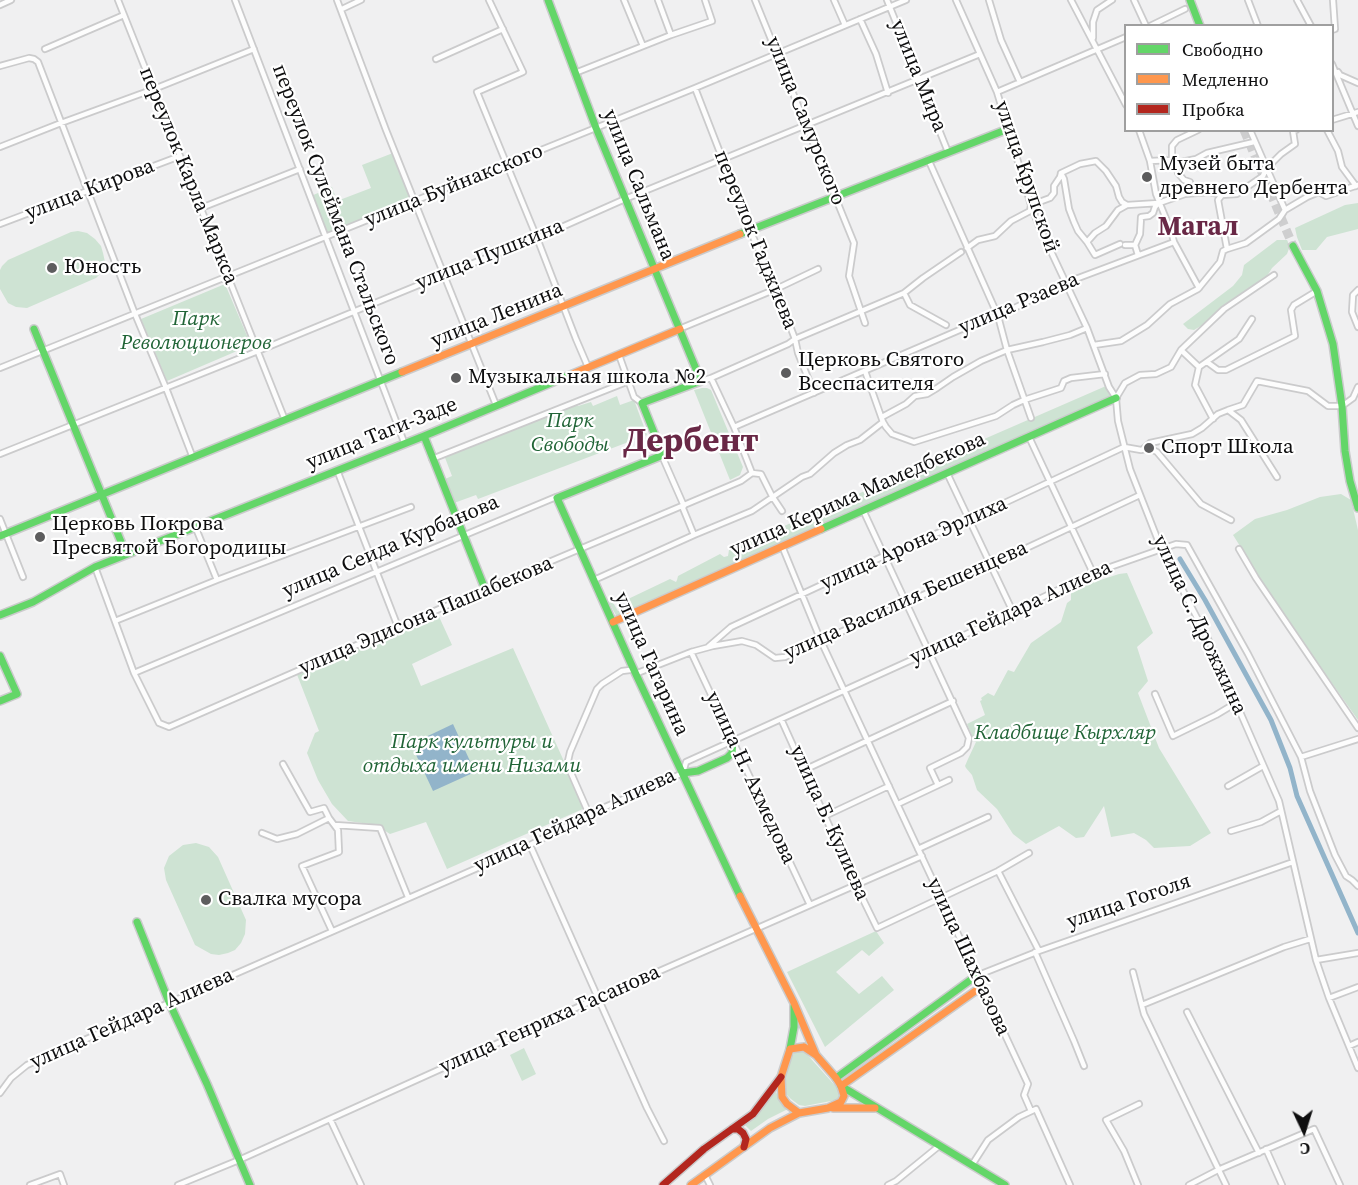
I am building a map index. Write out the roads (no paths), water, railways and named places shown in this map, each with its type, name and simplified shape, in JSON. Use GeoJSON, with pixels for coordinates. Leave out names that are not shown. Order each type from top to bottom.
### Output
{"type":"FeatureCollection","features":[{"type":"Feature","properties":{"kind":"main road","name":"улица Сальмана"},"geometry":{"type":"LineString","coordinates":[[548,0],[596,128],[654,269],[682,328],[701,381]]}},
{"type":"Feature","properties":{"kind":"main road"},"geometry":{"type":"LineString","coordinates":[[1190,0],[1199,24]]}},
{"type":"Feature","properties":{"kind":"main road","name":"улица Ленина"},"geometry":{"type":"LineString","coordinates":[[3,535],[750,230],[1008,129]]}},
{"type":"Feature","properties":{"kind":"main road"},"geometry":{"type":"LineString","coordinates":[[1293,246],[1317,291],[1333,344],[1342,406],[1345,451],[1350,482],[1358,508]]}},
{"type":"Feature","properties":{"kind":"main road","name":"улица Таги-Заде"},"geometry":{"type":"LineString","coordinates":[[0,615],[33,602],[95,567],[423,436],[682,328]]}},
{"type":"Feature","properties":{"kind":"main road"},"geometry":{"type":"LineString","coordinates":[[34,329],[126,554]]}},
{"type":"Feature","properties":{"kind":"main road"},"geometry":{"type":"LineString","coordinates":[[662,455],[642,403],[701,381]]}},
{"type":"Feature","properties":{"kind":"main road","name":"улица Керима Мамедбекова"},"geometry":{"type":"LineString","coordinates":[[613,622],[1116,398]]}},
{"type":"Feature","properties":{"kind":"main road"},"geometry":{"type":"LineString","coordinates":[[423,436],[485,589]]}},
{"type":"Feature","properties":{"kind":"main road","name":"улица Сеида Курбанова"},"geometry":{"type":"LineString","coordinates":[[556,497],[662,455]]}},
{"type":"Feature","properties":{"kind":"main road","name":"улица Гагарина"},"geometry":{"type":"LineString","coordinates":[[580,549],[557,498],[662,455]]}},
{"type":"Feature","properties":{"kind":"main road","name":"улица Гагарина"},"geometry":{"type":"LineString","coordinates":[[556,497],[634,671]]}},
{"type":"Feature","properties":{"kind":"main road","name":"улица Гагарина"},"geometry":{"type":"LineString","coordinates":[[594,579],[634,671],[755,928],[794,1003],[794,1027],[790,1049]]}},
{"type":"Feature","properties":{"kind":"main road"},"geometry":{"type":"LineString","coordinates":[[0,656],[3,669],[17,694],[0,702]]}},
{"type":"Feature","properties":{"kind":"main road"},"geometry":{"type":"LineString","coordinates":[[682,773],[698,771],[727,758],[732,753],[733,741]]}},
{"type":"Feature","properties":{"kind":"main road"},"geometry":{"type":"LineString","coordinates":[[137,922],[169,1002],[250,1185]]}},
{"type":"Feature","properties":{"kind":"main road","name":"улица Гагарина"},"geometry":{"type":"LineString","coordinates":[[755,928],[794,1001],[816,1054]]}},
{"type":"Feature","properties":{"kind":"main road"},"geometry":{"type":"LineString","coordinates":[[836,1078],[976,976]]}},
{"type":"Feature","properties":{"kind":"main road"},"geometry":{"type":"LineString","coordinates":[[841,1086],[981,987]]}},
{"type":"Feature","properties":{"kind":"main road"},"geometry":{"type":"LineString","coordinates":[[799,1113],[787,1104],[782,1096],[782,1077],[790,1049],[804,1047],[816,1054],[836,1078],[843,1096],[841,1102],[828,1108]]}},
{"type":"Feature","properties":{"kind":"main road"},"geometry":{"type":"LineString","coordinates":[[663,1185],[753,1114],[782,1077]]}},
{"type":"Feature","properties":{"kind":"main road"},"geometry":{"type":"LineString","coordinates":[[841,1086],[1005,1185]]}},
{"type":"Feature","properties":{"kind":"main road"},"geometry":{"type":"LineString","coordinates":[[691,1185],[777,1124],[799,1113],[828,1108],[866,1107],[882,1110]]}},
{"type":"Feature","properties":{"kind":"main road"},"geometry":{"type":"LineString","coordinates":[[732,1129],[738,1129],[743,1133],[746,1139],[744,1147]]}},
{"type":"Feature","properties":{"kind":"street"},"geometry":{"type":"LineString","coordinates":[[0,5],[11,0]]}},
{"type":"Feature","properties":{"kind":"street","name":"переулок Карла Маркса"},"geometry":{"type":"LineString","coordinates":[[118,0],[285,420]]}},
{"type":"Feature","properties":{"kind":"street","name":"переулок Сулеймана Стальского"},"geometry":{"type":"LineString","coordinates":[[235,0],[404,442]]}},
{"type":"Feature","properties":{"kind":"street"},"geometry":{"type":"LineString","coordinates":[[338,0],[371,92],[496,405]]}},
{"type":"Feature","properties":{"kind":"street"},"geometry":{"type":"LineString","coordinates":[[342,9],[361,0]]}},
{"type":"Feature","properties":{"kind":"street"},"geometry":{"type":"LineString","coordinates":[[489,0],[523,72],[477,92],[588,367]]}},
{"type":"Feature","properties":{"kind":"street"},"geometry":{"type":"LineString","coordinates":[[624,0],[643,46]]}},
{"type":"Feature","properties":{"kind":"street"},"geometry":{"type":"LineString","coordinates":[[658,0],[671,35]]}},
{"type":"Feature","properties":{"kind":"street"},"geometry":{"type":"LineString","coordinates":[[575,73],[712,21],[705,0]]}},
{"type":"Feature","properties":{"kind":"street","name":"улица Самурского"},"geometry":{"type":"LineString","coordinates":[[755,0],[854,243],[849,276],[861,312]]}},
{"type":"Feature","properties":{"kind":"street"},"geometry":{"type":"LineString","coordinates":[[834,0],[845,25]]}},
{"type":"Feature","properties":{"kind":"street","name":"улица Мира"},"geometry":{"type":"LineString","coordinates":[[887,0],[948,152]]}},
{"type":"Feature","properties":{"kind":"street","name":"улица Буйнакского"},"geometry":{"type":"LineString","coordinates":[[0,368],[506,165],[906,0]]}},
{"type":"Feature","properties":{"kind":"street","name":"улица Крупской"},"geometry":{"type":"LineString","coordinates":[[956,0],[997,92],[1039,226],[1087,328],[1109,387]]}},
{"type":"Feature","properties":{"kind":"street"},"geometry":{"type":"LineString","coordinates":[[989,0],[1001,40],[1020,82]]}},
{"type":"Feature","properties":{"kind":"street"},"geometry":{"type":"LineString","coordinates":[[1071,0],[1124,103]]}},
{"type":"Feature","properties":{"kind":"street"},"geometry":{"type":"LineString","coordinates":[[1093,41],[1093,22],[1097,10],[1112,0]]}},
{"type":"Feature","properties":{"kind":"street"},"geometry":{"type":"LineString","coordinates":[[1134,0],[1147,24]]}},
{"type":"Feature","properties":{"kind":"street"},"geometry":{"type":"LineString","coordinates":[[1248,0],[1257,24]]}},
{"type":"Feature","properties":{"kind":"street"},"geometry":{"type":"LineString","coordinates":[[1297,0],[1310,24]]}},
{"type":"Feature","properties":{"kind":"street"},"geometry":{"type":"LineString","coordinates":[[1333,0],[1334,24]]}},
{"type":"Feature","properties":{"kind":"street"},"geometry":{"type":"LineString","coordinates":[[1152,24],[1185,9]]}},
{"type":"Feature","properties":{"kind":"street"},"geometry":{"type":"LineString","coordinates":[[45,49],[124,15]]}},
{"type":"Feature","properties":{"kind":"street"},"geometry":{"type":"LineString","coordinates":[[860,19],[876,54],[888,93]]}},
{"type":"Feature","properties":{"kind":"street"},"geometry":{"type":"LineString","coordinates":[[436,59],[503,29]]}},
{"type":"Feature","properties":{"kind":"street"},"geometry":{"type":"LineString","coordinates":[[997,92],[1124,37]]}},
{"type":"Feature","properties":{"kind":"street"},"geometry":{"type":"LineString","coordinates":[[0,147],[254,49]]}},
{"type":"Feature","properties":{"kind":"street","name":"улица Пушкина"},"geometry":{"type":"LineString","coordinates":[[0,454],[537,238],[625,199],[980,54]]}},
{"type":"Feature","properties":{"kind":"street"},"geometry":{"type":"LineString","coordinates":[[0,66],[29,58],[38,62],[193,458]]}},
{"type":"Feature","properties":{"kind":"street"},"geometry":{"type":"LineString","coordinates":[[1334,67],[1340,75],[1358,83]]}},
{"type":"Feature","properties":{"kind":"street"},"geometry":{"type":"LineString","coordinates":[[1334,68],[1355,113],[1358,126]]}},
{"type":"Feature","properties":{"kind":"street","name":"переулок Гаджиева"},"geometry":{"type":"LineString","coordinates":[[695,88],[750,230],[776,289],[814,393]]}},
{"type":"Feature","properties":{"kind":"street"},"geometry":{"type":"LineString","coordinates":[[1334,119],[1355,113]]}},
{"type":"Feature","properties":{"kind":"street"},"geometry":{"type":"LineString","coordinates":[[1140,132],[1150,161],[1156,194],[1174,243],[1199,288]]}},
{"type":"Feature","properties":{"kind":"street"},"geometry":{"type":"LineString","coordinates":[[1193,193],[1190,182],[1184,180],[1173,161],[1172,146],[1177,140],[1194,132]]}},
{"type":"Feature","properties":{"kind":"street"},"geometry":{"type":"LineString","coordinates":[[1251,132],[1285,210]]}},
{"type":"Feature","properties":{"kind":"street"},"geometry":{"type":"LineString","coordinates":[[1087,242],[1106,226],[1118,210],[1128,205],[1160,203],[1193,193],[1237,194],[1263,176],[1266,169],[1281,154],[1295,144],[1294,132]]}},
{"type":"Feature","properties":{"kind":"street"},"geometry":{"type":"LineString","coordinates":[[1094,345],[1121,341],[1147,324],[1170,304],[1199,288],[1220,262],[1223,251],[1240,246],[1279,219],[1285,210],[1319,192],[1326,195],[1357,186],[1342,167],[1338,151],[1328,132]]}},
{"type":"Feature","properties":{"kind":"street"},"geometry":{"type":"LineString","coordinates":[[1150,161],[1196,159],[1208,153],[1254,142]]}},
{"type":"Feature","properties":{"kind":"street","name":"улица Кирова"},"geometry":{"type":"LineString","coordinates":[[0,224],[180,156]]}},
{"type":"Feature","properties":{"kind":"street"},"geometry":{"type":"LineString","coordinates":[[928,159],[998,316],[1007,350],[1031,418]]}},
{"type":"Feature","properties":{"kind":"street"},"geometry":{"type":"LineString","coordinates":[[968,248],[978,240],[995,236],[1011,221],[1030,211],[1031,205],[1050,198],[1061,173],[1080,164],[1096,161],[1116,186],[1122,202],[1128,205]]}},
{"type":"Feature","properties":{"kind":"street"},"geometry":{"type":"LineString","coordinates":[[201,208],[300,169]]}},
{"type":"Feature","properties":{"kind":"street"},"geometry":{"type":"LineString","coordinates":[[1061,173],[1074,222],[1095,255],[1122,244],[1135,245]]}},
{"type":"Feature","properties":{"kind":"street"},"geometry":{"type":"LineString","coordinates":[[1222,195],[1218,200],[1227,249]]}},
{"type":"Feature","properties":{"kind":"street"},"geometry":{"type":"LineString","coordinates":[[1138,255],[1135,245],[1140,234],[1141,217],[1149,216],[1160,203]]}},
{"type":"Feature","properties":{"kind":"street","name":"улица Рзаева"},"geometry":{"type":"LineString","coordinates":[[734,427],[865,371],[948,330],[998,316],[1065,283],[1174,243]]}},
{"type":"Feature","properties":{"kind":"street"},"geometry":{"type":"LineString","coordinates":[[701,381],[904,293],[961,252]]}},
{"type":"Feature","properties":{"kind":"street","name":"улица Таги-Заде"},"geometry":{"type":"LineString","coordinates":[[682,328],[818,269]]}},
{"type":"Feature","properties":{"kind":"street"},"geometry":{"type":"LineString","coordinates":[[1116,398],[1125,383],[1140,375],[1156,374],[1171,367],[1181,350],[1224,309],[1274,275]]}},
{"type":"Feature","properties":{"kind":"street"},"geometry":{"type":"LineString","coordinates":[[1358,290],[1353,295],[1352,312],[1358,327]]}},
{"type":"Feature","properties":{"kind":"street"},"geometry":{"type":"LineString","coordinates":[[1207,362],[1218,370],[1226,370],[1295,336],[1291,310],[1294,305],[1317,291]]}},
{"type":"Feature","properties":{"kind":"street"},"geometry":{"type":"LineString","coordinates":[[904,293],[910,305],[948,330]]}},
{"type":"Feature","properties":{"kind":"street"},"geometry":{"type":"LineString","coordinates":[[861,312],[865,323]]}},
{"type":"Feature","properties":{"kind":"street"},"geometry":{"type":"LineString","coordinates":[[1213,419],[1196,385],[1199,367],[1239,339],[1252,320]]}},
{"type":"Feature","properties":{"kind":"street"},"geometry":{"type":"LineString","coordinates":[[594,579],[752,511],[772,496],[810,474],[834,453],[860,440],[882,419],[915,396],[937,388],[981,361],[1007,350],[1070,335],[1087,328]]}},
{"type":"Feature","properties":{"kind":"street"},"geometry":{"type":"LineString","coordinates":[[1181,350],[1199,367]]}},
{"type":"Feature","properties":{"kind":"street"},"geometry":{"type":"LineString","coordinates":[[619,355],[634,397],[642,403]]}},
{"type":"Feature","properties":{"kind":"street"},"geometry":{"type":"LineString","coordinates":[[865,371],[882,419],[892,434],[914,442],[996,416],[1012,405],[1060,388],[1065,381],[1071,378],[1105,374]]}},
{"type":"Feature","properties":{"kind":"street"},"geometry":{"type":"LineString","coordinates":[[711,378],[752,473],[761,474],[782,511]]}},
{"type":"Feature","properties":{"kind":"street"},"geometry":{"type":"LineString","coordinates":[[432,459],[630,381]]}},
{"type":"Feature","properties":{"kind":"street"},"geometry":{"type":"LineString","coordinates":[[1141,450],[1150,443],[1192,434],[1218,414],[1243,405],[1257,381],[1308,391],[1328,406],[1342,406],[1353,398],[1358,387]]}},
{"type":"Feature","properties":{"kind":"street","name":"улица С. Дрожжина"},"geometry":{"type":"LineString","coordinates":[[1109,387],[1116,398],[1118,421],[1130,469],[1161,548],[1209,641],[1279,801],[1316,960],[1358,1068]]}},
{"type":"Feature","properties":{"kind":"street"},"geometry":{"type":"LineString","coordinates":[[1228,410],[1241,420],[1277,477]]}},
{"type":"Feature","properties":{"kind":"street"},"geometry":{"type":"LineString","coordinates":[[1029,436],[1093,573]]}},
{"type":"Feature","properties":{"kind":"street"},"geometry":{"type":"LineString","coordinates":[[1124,447],[1141,450],[1149,448],[1157,453],[1201,504],[1230,520]]}},
{"type":"Feature","properties":{"kind":"street","name":"улица Арона Эрлиха"},"geometry":{"type":"LineString","coordinates":[[708,647],[731,627],[1124,447]]}},
{"type":"Feature","properties":{"kind":"street"},"geometry":{"type":"LineString","coordinates":[[662,455],[694,535]]}},
{"type":"Feature","properties":{"kind":"street"},"geometry":{"type":"LineString","coordinates":[[336,470],[398,627]]}},
{"type":"Feature","properties":{"kind":"street","name":"улица Эдисона Пашабекова"},"geometry":{"type":"LineString","coordinates":[[134,673],[159,723],[169,727],[485,589],[741,481],[752,473]]}},
{"type":"Feature","properties":{"kind":"street"},"geometry":{"type":"LineString","coordinates":[[947,473],[1013,612]]}},
{"type":"Feature","properties":{"kind":"street","name":"улица Василия Бешенцева"},"geometry":{"type":"LineString","coordinates":[[590,814],[571,773],[568,761],[570,752],[597,689],[622,671],[634,671],[708,647],[742,641],[756,645],[775,658],[785,657],[1140,495]]}},
{"type":"Feature","properties":{"kind":"street","name":"улица Сеида Курбанова"},"geometry":{"type":"LineString","coordinates":[[134,673],[556,497]]}},
{"type":"Feature","properties":{"kind":"street"},"geometry":{"type":"LineString","coordinates":[[115,621],[411,507]]}},
{"type":"Feature","properties":{"kind":"street"},"geometry":{"type":"LineString","coordinates":[[863,510],[969,738],[967,747],[961,753],[930,768],[938,786]]}},
{"type":"Feature","properties":{"kind":"street"},"geometry":{"type":"LineString","coordinates":[[0,519],[3,535],[23,577]]}},
{"type":"Feature","properties":{"kind":"street"},"geometry":{"type":"LineString","coordinates":[[195,526],[217,580]]}},
{"type":"Feature","properties":{"kind":"street","name":"улица Гейдара Алиева"},"geometry":{"type":"LineString","coordinates":[[0,1093],[11,1078],[27,1065],[530,844],[682,773],[686,762],[929,652],[1093,573],[1161,548],[1176,544],[1187,545]]}},
{"type":"Feature","properties":{"kind":"street","name":"улица С. Дрожжина"},"geometry":{"type":"LineString","coordinates":[[1187,545],[1248,654],[1301,757],[1310,791],[1335,855],[1346,876],[1358,886]]}},
{"type":"Feature","properties":{"kind":"street","name":"улица Шахбазова"},"geometry":{"type":"LineString","coordinates":[[782,546],[821,641],[1028,1084],[1024,1095],[1034,1110],[1070,1185]]}},
{"type":"Feature","properties":{"kind":"street"},"geometry":{"type":"LineString","coordinates":[[1239,549],[1256,578],[1358,728]]}},
{"type":"Feature","properties":{"kind":"street"},"geometry":{"type":"LineString","coordinates":[[95,567],[134,673]]}},
{"type":"Feature","properties":{"kind":"street","name":"улица Н. Ахмедова"},"geometry":{"type":"LineString","coordinates":[[691,652],[810,905]]}},
{"type":"Feature","properties":{"kind":"street"},"geometry":{"type":"LineString","coordinates":[[1155,694],[1173,736],[1236,703]]}},
{"type":"Feature","properties":{"kind":"street"},"geometry":{"type":"LineString","coordinates":[[804,770],[953,701]]}},
{"type":"Feature","properties":{"kind":"street","name":"улица Б. Кулиева"},"geometry":{"type":"LineString","coordinates":[[781,719],[877,928],[940,897]]}},
{"type":"Feature","properties":{"kind":"street"},"geometry":{"type":"LineString","coordinates":[[1301,757],[1358,740]]}},
{"type":"Feature","properties":{"kind":"street"},"geometry":{"type":"LineString","coordinates":[[283,764],[310,812],[324,808],[338,830],[339,852],[302,866],[332,931]]}},
{"type":"Feature","properties":{"kind":"street"},"geometry":{"type":"LineString","coordinates":[[1227,786],[1263,766]]}},
{"type":"Feature","properties":{"kind":"street"},"geometry":{"type":"LineString","coordinates":[[898,804],[949,780]]}},
{"type":"Feature","properties":{"kind":"street"},"geometry":{"type":"LineString","coordinates":[[825,816],[889,786]]}},
{"type":"Feature","properties":{"kind":"street"},"geometry":{"type":"LineString","coordinates":[[1231,831],[1261,822],[1281,811]]}},
{"type":"Feature","properties":{"kind":"street"},"geometry":{"type":"LineString","coordinates":[[918,849],[988,817]]}},
{"type":"Feature","properties":{"kind":"street"},"geometry":{"type":"LineString","coordinates":[[262,834],[277,839],[297,834],[329,818]]}},
{"type":"Feature","properties":{"kind":"street"},"geometry":{"type":"LineString","coordinates":[[334,825],[380,828],[408,897]]}},
{"type":"Feature","properties":{"kind":"street"},"geometry":{"type":"LineString","coordinates":[[530,844],[647,1108],[664,1141]]}},
{"type":"Feature","properties":{"kind":"street"},"geometry":{"type":"LineString","coordinates":[[940,897],[998,871],[1029,853]]}},
{"type":"Feature","properties":{"kind":"street","name":"улица Генриха Гасанова"},"geometry":{"type":"LineString","coordinates":[[178,1185],[239,1160],[755,928],[921,856]]}},
{"type":"Feature","properties":{"kind":"street","name":"улица Гоголя"},"geometry":{"type":"LineString","coordinates":[[976,976],[1037,951],[1293,862]]}},
{"type":"Feature","properties":{"kind":"street"},"geometry":{"type":"LineString","coordinates":[[998,871],[1037,951],[1084,1066]]}},
{"type":"Feature","properties":{"kind":"street"},"geometry":{"type":"LineString","coordinates":[[1142,1005],[1284,947],[1310,939]]}},
{"type":"Feature","properties":{"kind":"street"},"geometry":{"type":"LineString","coordinates":[[1316,960],[1358,953]]}},
{"type":"Feature","properties":{"kind":"street"},"geometry":{"type":"LineString","coordinates":[[1133,972],[1144,1014],[1226,1185]]}},
{"type":"Feature","properties":{"kind":"street"},"geometry":{"type":"LineString","coordinates":[[1329,998],[1358,987]]}},
{"type":"Feature","properties":{"kind":"street"},"geometry":{"type":"LineString","coordinates":[[1187,1012],[1259,1153]]}},
{"type":"Feature","properties":{"kind":"street"},"geometry":{"type":"LineString","coordinates":[[1349,1046],[1358,1042]]}},
{"type":"Feature","properties":{"kind":"street"},"geometry":{"type":"LineString","coordinates":[[1138,1185],[1124,1151],[1106,1120],[1139,1104]]}},
{"type":"Feature","properties":{"kind":"street"},"geometry":{"type":"LineString","coordinates":[[972,1165],[988,1140],[1019,1117],[1034,1110]]}},
{"type":"Feature","properties":{"kind":"street"},"geometry":{"type":"LineString","coordinates":[[330,1119],[361,1185]]}},
{"type":"Feature","properties":{"kind":"street"},"geometry":{"type":"LineString","coordinates":[[1189,1185],[1218,1170],[1314,1129],[1340,1185]]}},
{"type":"Feature","properties":{"kind":"street"},"geometry":{"type":"LineString","coordinates":[[888,1185],[939,1146]]}},
{"type":"Feature","properties":{"kind":"street"},"geometry":{"type":"LineString","coordinates":[[1266,1149],[1282,1185]]}},
{"type":"Feature","properties":{"kind":"street"},"geometry":{"type":"LineString","coordinates":[[30,1185],[60,1174],[64,1185]]}},
{"type":"Feature","properties":{"kind":"street"},"geometry":{"type":"LineString","coordinates":[[705,1175],[710,1185]]}},
{"type":"Feature","properties":{"kind":"water"},"geometry":{"type":"Polygon","coordinates":[[[453,724],[475,772],[433,791],[411,744],[453,724]]]}},
{"type":"Feature","properties":{"kind":"waterway"},"geometry":{"type":"LineString","coordinates":[[1180,559],[1271,720],[1290,768],[1297,796],[1358,933]]}},
{"type":"Feature","properties":{"kind":"tunnel"},"geometry":{"type":"LineString","coordinates":[[1245,132],[1293,246]]}},
{"type":"Feature","properties":{"kind":"place","name":"Музей быта древнего Дербента"},"geometry":{"type":"Point","coordinates":[1147,177]}},
{"type":"Feature","properties":{"kind":"place","name":"Юность"},"geometry":{"type":"Point","coordinates":[52,268]}},
{"type":"Feature","properties":{"kind":"place","name":"Церковь Святого Всеспасителя"},"geometry":{"type":"Point","coordinates":[786,373]}},
{"type":"Feature","properties":{"kind":"place","name":"Музыкальная школа №2"},"geometry":{"type":"Point","coordinates":[456,378]}},
{"type":"Feature","properties":{"kind":"place","name":"Спорт Школа"},"geometry":{"type":"Point","coordinates":[1149,448]}},
{"type":"Feature","properties":{"kind":"place","name":"Церковь Покрова Пресвятой Богородицы"},"geometry":{"type":"Point","coordinates":[40,537]}},
{"type":"Feature","properties":{"kind":"place","name":"Свалка мусора"},"geometry":{"type":"Point","coordinates":[206,900]}},
{"type":"Feature","properties":{"kind":"district","name":"Магал"},"geometry":{"type":"Point","coordinates":[1198,228]}},
{"type":"Feature","properties":{"kind":"district","name":"Дербент"},"geometry":{"type":"Point","coordinates":[691,443]}},
{"type":"Feature","properties":{"kind":"park label","name":"Парк Революционеров"},"geometry":{"type":"Point","coordinates":[196,332]}},
{"type":"Feature","properties":{"kind":"park label","name":"Парк Свободы"},"geometry":{"type":"Point","coordinates":[570,434]}},
{"type":"Feature","properties":{"kind":"park label","name":"Кладбище Кырхляр"},"geometry":{"type":"Point","coordinates":[1065,734]}},
{"type":"Feature","properties":{"kind":"park label","name":"Парк культуры и отдыха имени Низами"},"geometry":{"type":"Point","coordinates":[472,755]}}]}
